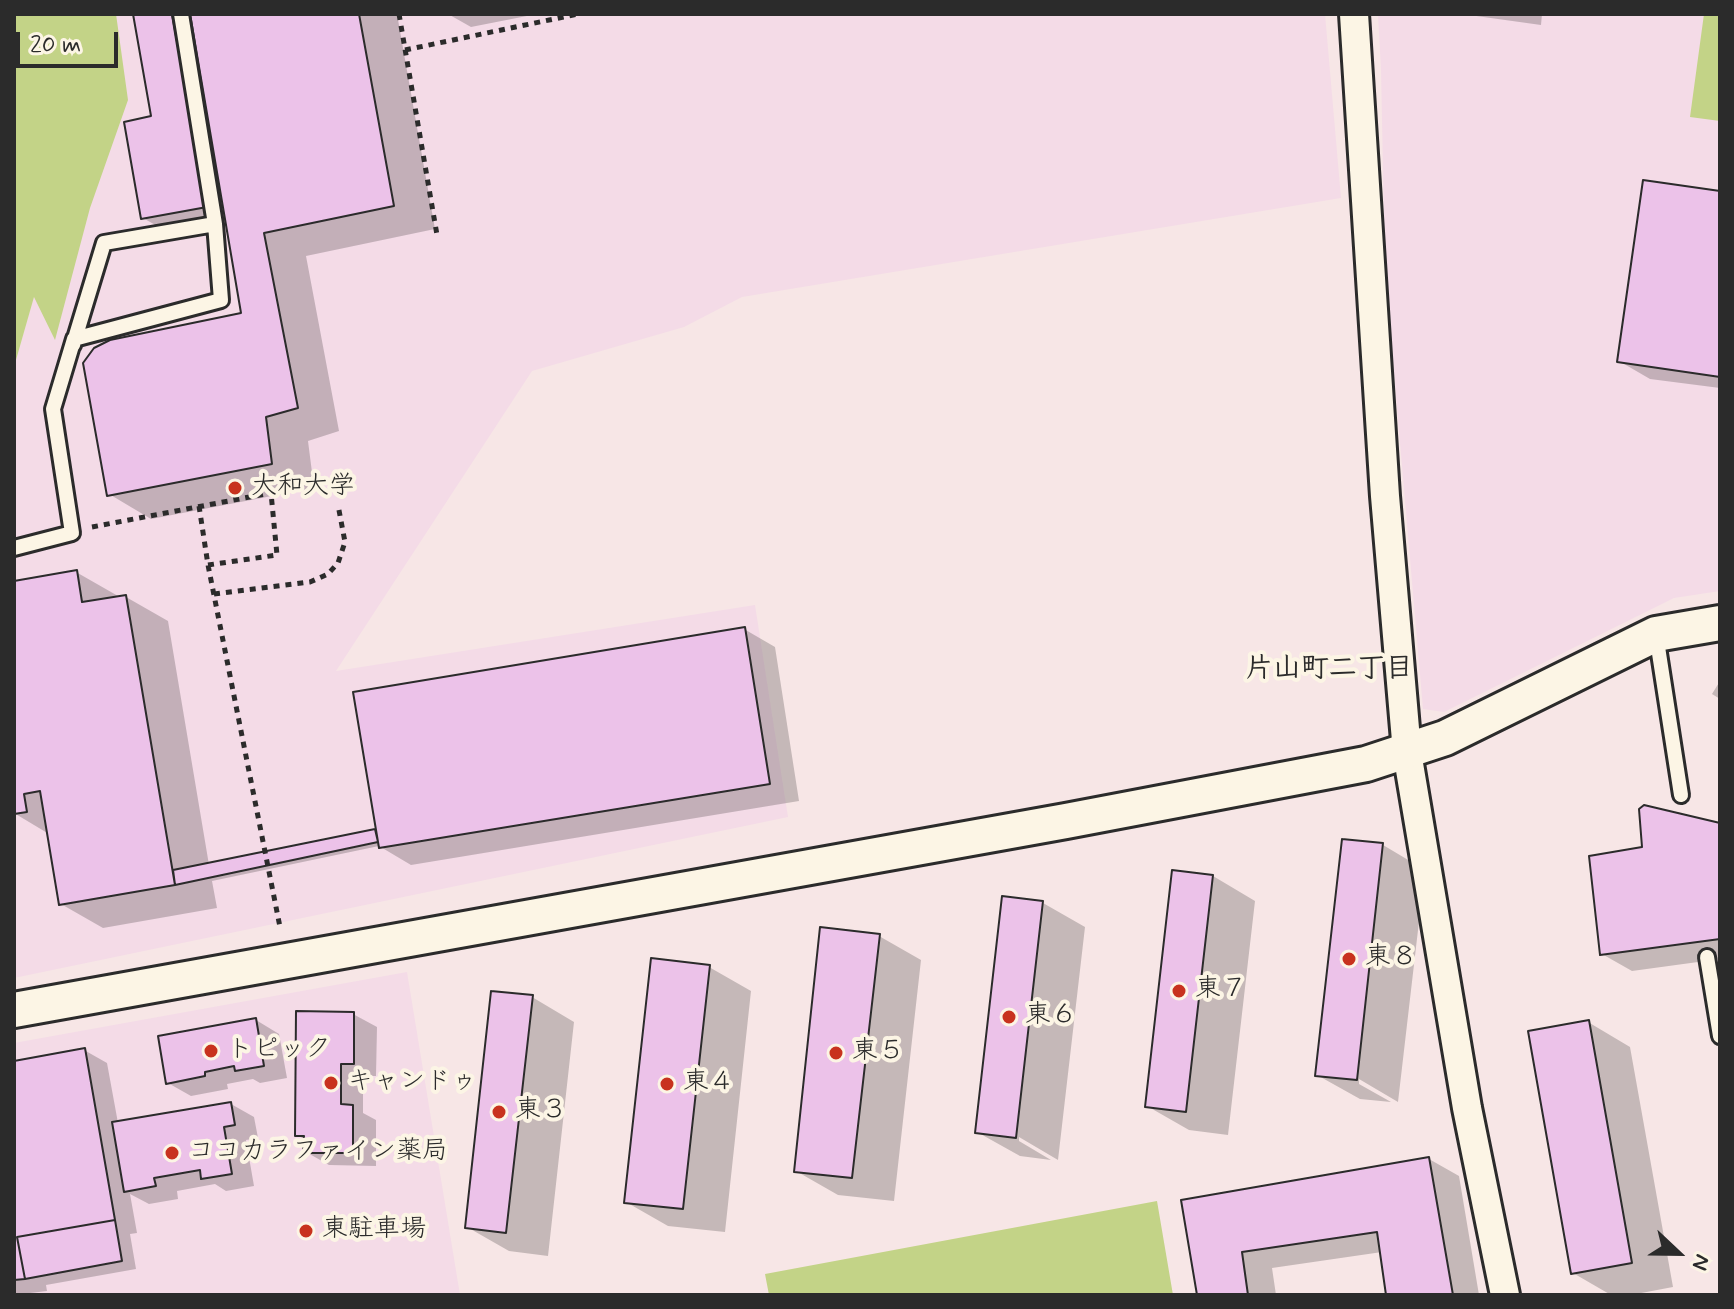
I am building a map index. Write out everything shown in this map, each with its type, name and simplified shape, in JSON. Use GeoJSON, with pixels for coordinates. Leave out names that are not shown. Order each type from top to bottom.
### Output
{"type":"FeatureCollection","features":[{"type":"Feature","properties":{"kind":"street"},"geometry":{"type":"LineString","coordinates":[[1354,14],[1385,496],[1407,752],[1467,1108],[1505,1295]]}},
{"type":"Feature","properties":{"kind":"street"},"geometry":{"type":"LineString","coordinates":[[15,1005],[1066,821],[1366,764],[1445,738],[1656,634],[1720,623]]}},
{"type":"Feature","properties":{"kind":"lane"},"geometry":{"type":"LineString","coordinates":[[73,345],[74,339],[221,300],[215,224],[181,14]]}},
{"type":"Feature","properties":{"kind":"lane"},"geometry":{"type":"LineString","coordinates":[[14,548],[72,533],[53,409],[104,243],[215,224]]}},
{"type":"Feature","properties":{"kind":"lane"},"geometry":{"type":"LineString","coordinates":[[1656,634],[1681,795]]}},
{"type":"Feature","properties":{"kind":"lane"},"geometry":{"type":"LineString","coordinates":[[1707,957],[1720,1036]]}},
{"type":"Feature","properties":{"kind":"path"},"geometry":{"type":"LineString","coordinates":[[399,14],[437,235]]}},
{"type":"Feature","properties":{"kind":"path"},"geometry":{"type":"LineString","coordinates":[[405,50],[578,14]]}},
{"type":"Feature","properties":{"kind":"path"},"geometry":{"type":"LineString","coordinates":[[72,533],[97,525],[281,491]]}},
{"type":"Feature","properties":{"kind":"path"},"geometry":{"type":"LineString","coordinates":[[208,565],[277,555],[271,493]]}},
{"type":"Feature","properties":{"kind":"path"},"geometry":{"type":"LineString","coordinates":[[214,594],[310,582],[328,574],[338,563],[345,542],[338,505]]}},
{"type":"Feature","properties":{"kind":"path"},"geometry":{"type":"LineString","coordinates":[[199,506],[282,936]]}},
{"type":"Feature","properties":{"kind":"shaded area","name":"大和大学"},"geometry":{"type":"Polygon","coordinates":[[[81,14],[1325,14],[1341,198],[742,297],[684,327],[532,371],[336,671],[755,605],[788,817],[14,978],[14,367],[70,169],[81,14]]]}},
{"type":"Feature","properties":{"kind":"shaded area"},"geometry":{"type":"Polygon","coordinates":[[[1378,14],[1720,14],[1720,591],[1674,598],[1444,712],[1423,709],[1385,269],[1378,14]]]}},
{"type":"Feature","properties":{"kind":"shaded area"},"geometry":{"type":"Polygon","coordinates":[[[407,972],[460,1295],[14,1295],[14,1043],[407,972]]]}},
{"type":"Feature","properties":{"kind":"green space"},"geometry":{"type":"Polygon","coordinates":[[[14,14],[116,14],[128,100],[90,208],[55,340],[34,297],[14,367],[14,14]]]}},
{"type":"Feature","properties":{"kind":"green space"},"geometry":{"type":"Polygon","coordinates":[[[1704,14],[1720,14],[1720,121],[1690,117],[1704,14]]]}},
{"type":"Feature","properties":{"kind":"green space"},"geometry":{"type":"Polygon","coordinates":[[[1157,1201],[1173,1295],[769,1295],[765,1274],[1157,1201]]]}},
{"type":"Feature","properties":{"kind":"building"},"geometry":{"type":"Polygon","coordinates":[[[133,14],[172,14],[207,207],[141,219],[124,122],[151,116],[133,14]]]}},
{"type":"Feature","properties":{"kind":"building"},"geometry":{"type":"Polygon","coordinates":[[[190,14],[359,14],[394,206],[264,233],[298,408],[266,417],[272,464],[107,496],[83,363],[94,348],[110,340],[241,313],[190,14]]]}},
{"type":"Feature","properties":{"kind":"building"},"geometry":{"type":"Polygon","coordinates":[[[1643,180],[1720,191],[1720,377],[1617,362],[1643,180]]]}},
{"type":"Feature","properties":{"kind":"building"},"geometry":{"type":"Polygon","coordinates":[[[77,570],[82,602],[126,595],[175,885],[59,905],[40,791],[24,794],[27,812],[14,814],[14,581],[77,570]]]}},
{"type":"Feature","properties":{"kind":"building"},"geometry":{"type":"Polygon","coordinates":[[[745,627],[770,784],[379,848],[353,692],[745,627]]]}},
{"type":"Feature","properties":{"kind":"building"},"geometry":{"type":"Polygon","coordinates":[[[1644,805],[1720,823],[1720,939],[1600,955],[1589,856],[1642,847],[1639,809],[1644,805]]]}},
{"type":"Feature","properties":{"kind":"building"},"geometry":{"type":"Polygon","coordinates":[[[375,829],[378,842],[175,885],[173,870],[375,829]]]}},
{"type":"Feature","properties":{"kind":"building","name":"東８"},"geometry":{"type":"Polygon","coordinates":[[[1342,839],[1383,843],[1357,1080],[1315,1076],[1342,839]]]}},
{"type":"Feature","properties":{"kind":"building","name":"東７"},"geometry":{"type":"Polygon","coordinates":[[[1172,870],[1213,875],[1186,1112],[1145,1107],[1172,870]]]}},
{"type":"Feature","properties":{"kind":"building","name":"東６"},"geometry":{"type":"Polygon","coordinates":[[[1002,896],[1043,901],[1016,1138],[975,1133],[1002,896]]]}},
{"type":"Feature","properties":{"kind":"building","name":"東５"},"geometry":{"type":"Polygon","coordinates":[[[820,927],[880,934],[852,1178],[794,1172],[820,927]]]}},
{"type":"Feature","properties":{"kind":"building","name":"東４"},"geometry":{"type":"Polygon","coordinates":[[[651,958],[710,965],[683,1209],[624,1203],[651,958]]]}},
{"type":"Feature","properties":{"kind":"building","name":"東３"},"geometry":{"type":"Polygon","coordinates":[[[491,991],[533,995],[506,1233],[465,1228],[491,991]]]}},
{"type":"Feature","properties":{"kind":"building"},"geometry":{"type":"Polygon","coordinates":[[[296,1011],[354,1012],[354,1064],[341,1064],[341,1104],[353,1105],[353,1153],[303,1153],[304,1136],[295,1136],[296,1011]]]}},
{"type":"Feature","properties":{"kind":"building","name":"トピック"},"geometry":{"type":"Polygon","coordinates":[[[256,1018],[264,1066],[235,1071],[234,1066],[166,1084],[158,1036],[256,1018]]]}},
{"type":"Feature","properties":{"kind":"building"},"geometry":{"type":"Polygon","coordinates":[[[1589,1020],[1632,1263],[1571,1274],[1528,1031],[1589,1020]]]}},
{"type":"Feature","properties":{"kind":"building"},"geometry":{"type":"Polygon","coordinates":[[[85,1048],[115,1220],[17,1237],[25,1279],[14,1280],[14,1061],[85,1048]]]}},
{"type":"Feature","properties":{"kind":"building"},"geometry":{"type":"Polygon","coordinates":[[[231,1102],[235,1125],[224,1127],[232,1174],[201,1179],[200,1170],[154,1178],[156,1186],[124,1192],[112,1122],[231,1102]]]}},
{"type":"Feature","properties":{"kind":"building"},"geometry":{"type":"Polygon","coordinates":[[[1429,1157],[1453,1295],[1386,1295],[1377,1232],[1242,1252],[1248,1295],[1197,1295],[1181,1200],[1429,1157]]]}},
{"type":"Feature","properties":{"kind":"building"},"geometry":{"type":"Polygon","coordinates":[[[115,1220],[122,1261],[25,1279],[17,1237],[115,1220]]]}},
{"type":"Feature","properties":{"kind":"place","name":"大和大学"},"geometry":{"type":"Point","coordinates":[235,488]}},
{"type":"Feature","properties":{"kind":"place","name":"東８"},"geometry":{"type":"Point","coordinates":[1349,959]}},
{"type":"Feature","properties":{"kind":"place","name":"東７"},"geometry":{"type":"Point","coordinates":[1179,991]}},
{"type":"Feature","properties":{"kind":"place","name":"東６"},"geometry":{"type":"Point","coordinates":[1009,1017]}},
{"type":"Feature","properties":{"kind":"place","name":"トピック"},"geometry":{"type":"Point","coordinates":[211,1051]}},
{"type":"Feature","properties":{"kind":"place","name":"東５"},"geometry":{"type":"Point","coordinates":[836,1053]}},
{"type":"Feature","properties":{"kind":"place","name":"キャンドゥ"},"geometry":{"type":"Point","coordinates":[331,1083]}},
{"type":"Feature","properties":{"kind":"place","name":"東４"},"geometry":{"type":"Point","coordinates":[667,1084]}},
{"type":"Feature","properties":{"kind":"place","name":"東３"},"geometry":{"type":"Point","coordinates":[499,1112]}},
{"type":"Feature","properties":{"kind":"place","name":"ココカラファイン薬局"},"geometry":{"type":"Point","coordinates":[172,1153]}},
{"type":"Feature","properties":{"kind":"place","name":"東駐車場"},"geometry":{"type":"Point","coordinates":[306,1231]}},
{"type":"Feature","properties":{"kind":"district","name":"片山町二丁目"},"geometry":{"type":"Point","coordinates":[1329,670]}}]}
